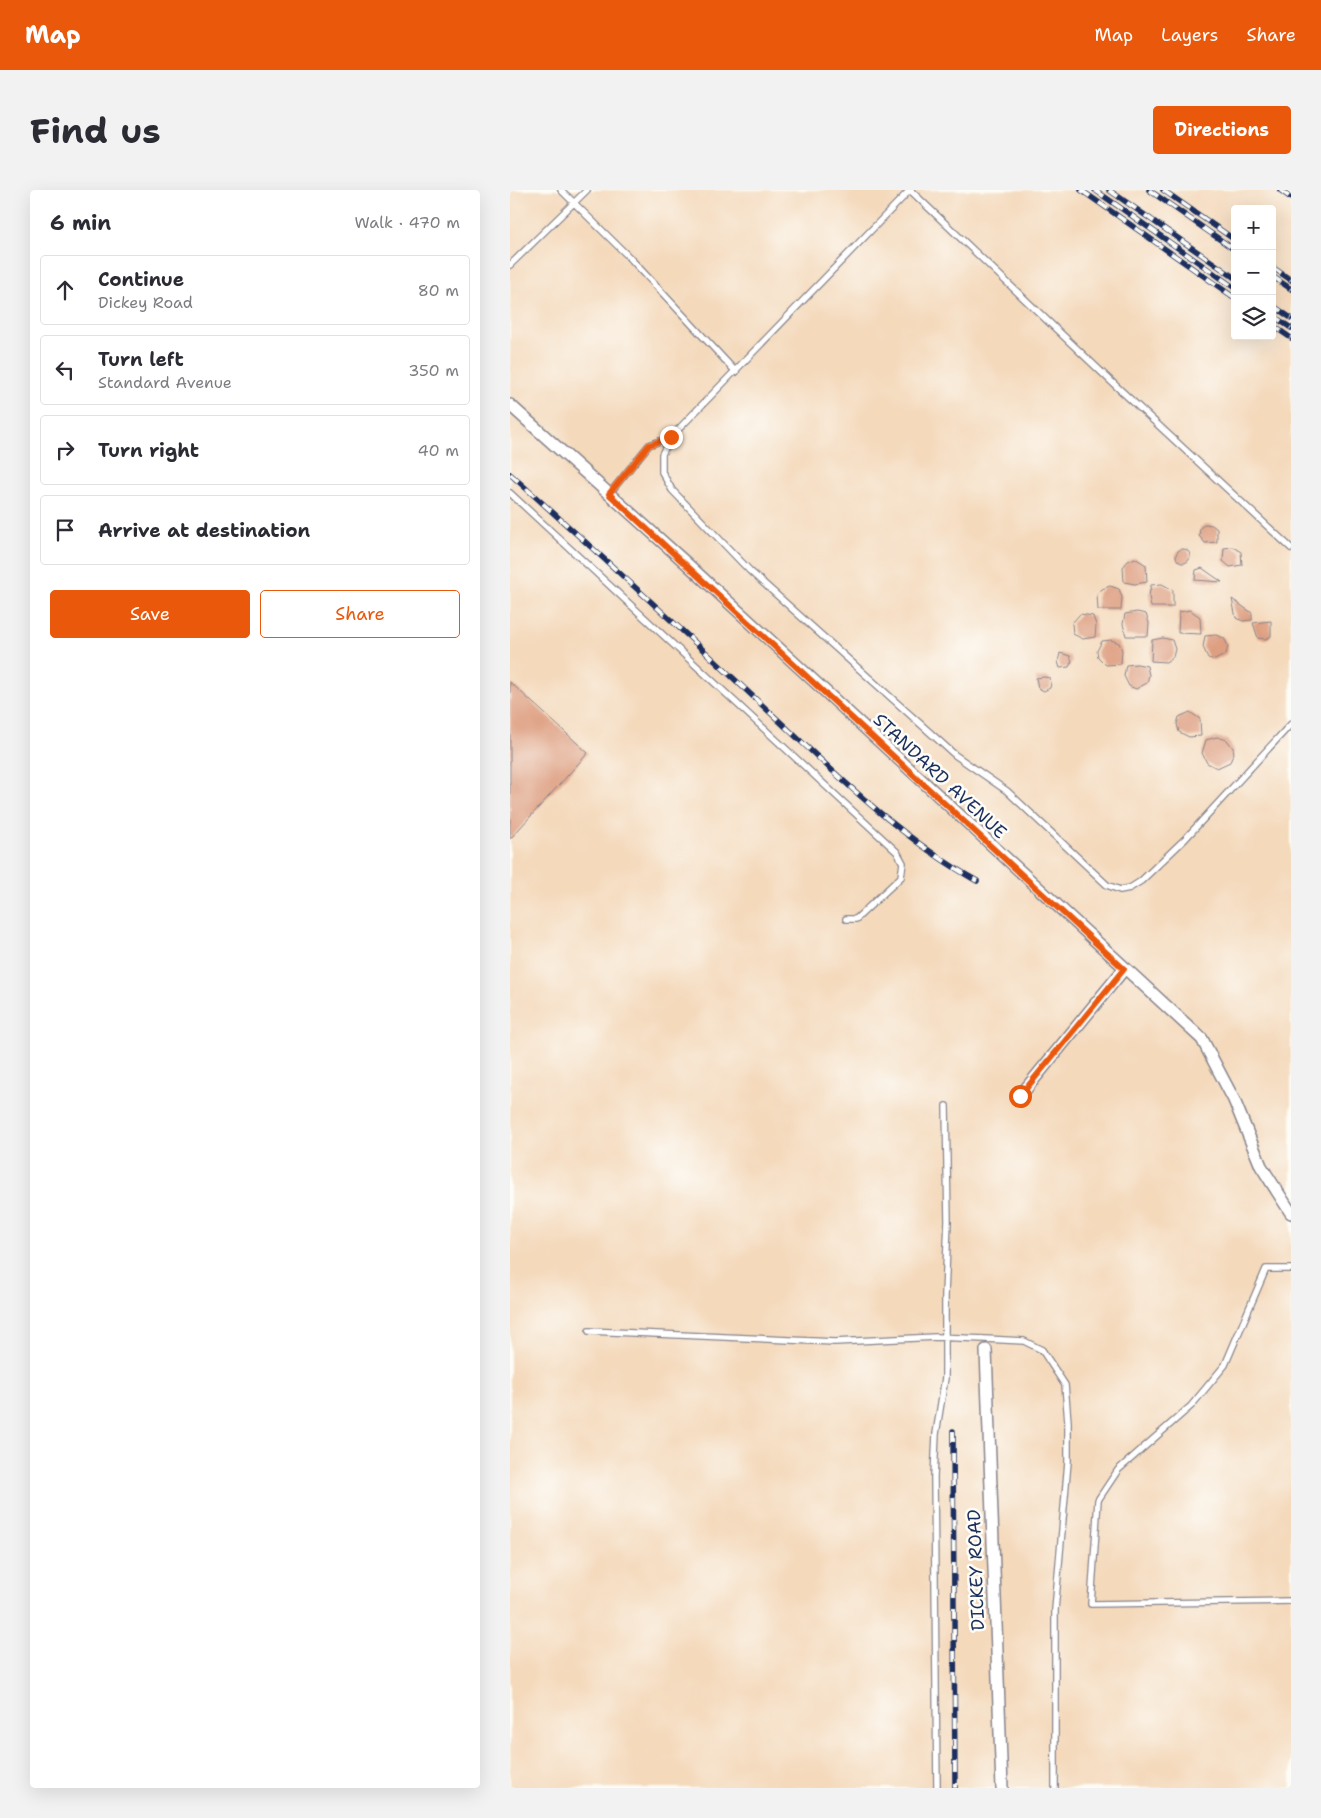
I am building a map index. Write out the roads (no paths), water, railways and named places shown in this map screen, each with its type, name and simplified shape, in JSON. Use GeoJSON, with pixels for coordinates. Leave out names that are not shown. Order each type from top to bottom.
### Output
{"type":"FeatureCollection","features":[{"type":"Feature","properties":{"kind":"street","name":"STANDARD AVENUE"},"geometry":{"type":"LineString","coordinates":[[510,406],[609,494],[1202,1039],[1234,1100],[1261,1166],[1291,1213]]}},
{"type":"Feature","properties":{"kind":"street"},"geometry":{"type":"LineString","coordinates":[[1020,1096],[1124,969]]}},
{"type":"Feature","properties":{"kind":"street","name":"DICKEY ROAD"},"geometry":{"type":"LineString","coordinates":[[986,1350],[1002,1788]]}},
{"type":"Feature","properties":{"kind":"lane"},"geometry":{"type":"LineString","coordinates":[[560,190],[630,258],[736,372]]}},
{"type":"Feature","properties":{"kind":"lane"},"geometry":{"type":"LineString","coordinates":[[510,266],[587,190]]}},
{"type":"Feature","properties":{"kind":"lane"},"geometry":{"type":"LineString","coordinates":[[1291,548],[1115,385],[910,190],[736,372],[671,437],[662,454],[662,472],[672,490],[750,571],[955,755],[1007,791],[1107,885],[1120,890],[1130,888],[1141,881],[1184,839],[1291,724]]}},
{"type":"Feature","properties":{"kind":"lane"},"geometry":{"type":"LineString","coordinates":[[609,494],[649,445],[671,437]]}},
{"type":"Feature","properties":{"kind":"lane"},"geometry":{"type":"LineString","coordinates":[[510,493],[897,852],[904,863],[902,877],[856,919],[846,919]]}},
{"type":"Feature","properties":{"kind":"lane"},"geometry":{"type":"LineString","coordinates":[[937,1788],[934,1477],[936,1434],[945,1378],[946,1106]]}},
{"type":"Feature","properties":{"kind":"lane"},"geometry":{"type":"LineString","coordinates":[[1291,1270],[1266,1270],[1225,1365],[1191,1406],[1118,1470],[1106,1486],[1098,1500],[1091,1604],[1291,1601]]}},
{"type":"Feature","properties":{"kind":"lane"},"geometry":{"type":"LineString","coordinates":[[589,1331],[826,1342],[946,1338],[1024,1341],[1042,1350],[1065,1385],[1068,1462],[1055,1610],[1055,1788]]}},
{"type":"Feature","properties":{"kind":"railway"},"geometry":{"type":"LineString","coordinates":[[1081,190],[1231,295]]}},
{"type":"Feature","properties":{"kind":"railway"},"geometry":{"type":"LineString","coordinates":[[1095,190],[1231,285]]}},
{"type":"Feature","properties":{"kind":"railway"},"geometry":{"type":"LineString","coordinates":[[1109,190],[1231,275]]}},
{"type":"Feature","properties":{"kind":"railway"},"geometry":{"type":"LineString","coordinates":[[1149,190],[1231,247]]}},
{"type":"Feature","properties":{"kind":"railway"},"geometry":{"type":"LineString","coordinates":[[1163,190],[1231,237]]}},
{"type":"Feature","properties":{"kind":"railway"},"geometry":{"type":"LineString","coordinates":[[1280,190],[1291,198]]}},
{"type":"Feature","properties":{"kind":"railway"},"geometry":{"type":"LineString","coordinates":[[1276,270],[1291,280]]}},
{"type":"Feature","properties":{"kind":"railway"},"geometry":{"type":"LineString","coordinates":[[1276,279],[1291,289]]}},
{"type":"Feature","properties":{"kind":"railway"},"geometry":{"type":"LineString","coordinates":[[1276,308],[1291,318]]}},
{"type":"Feature","properties":{"kind":"railway"},"geometry":{"type":"LineString","coordinates":[[1276,318],[1291,328]]}},
{"type":"Feature","properties":{"kind":"railway"},"geometry":{"type":"LineString","coordinates":[[1276,328],[1291,338]]}},
{"type":"Feature","properties":{"kind":"railway"},"geometry":{"type":"LineString","coordinates":[[510,474],[864,799],[918,843],[977,881]]}},
{"type":"Feature","properties":{"kind":"railway"},"geometry":{"type":"LineString","coordinates":[[953,1431],[955,1788]]}}]}
